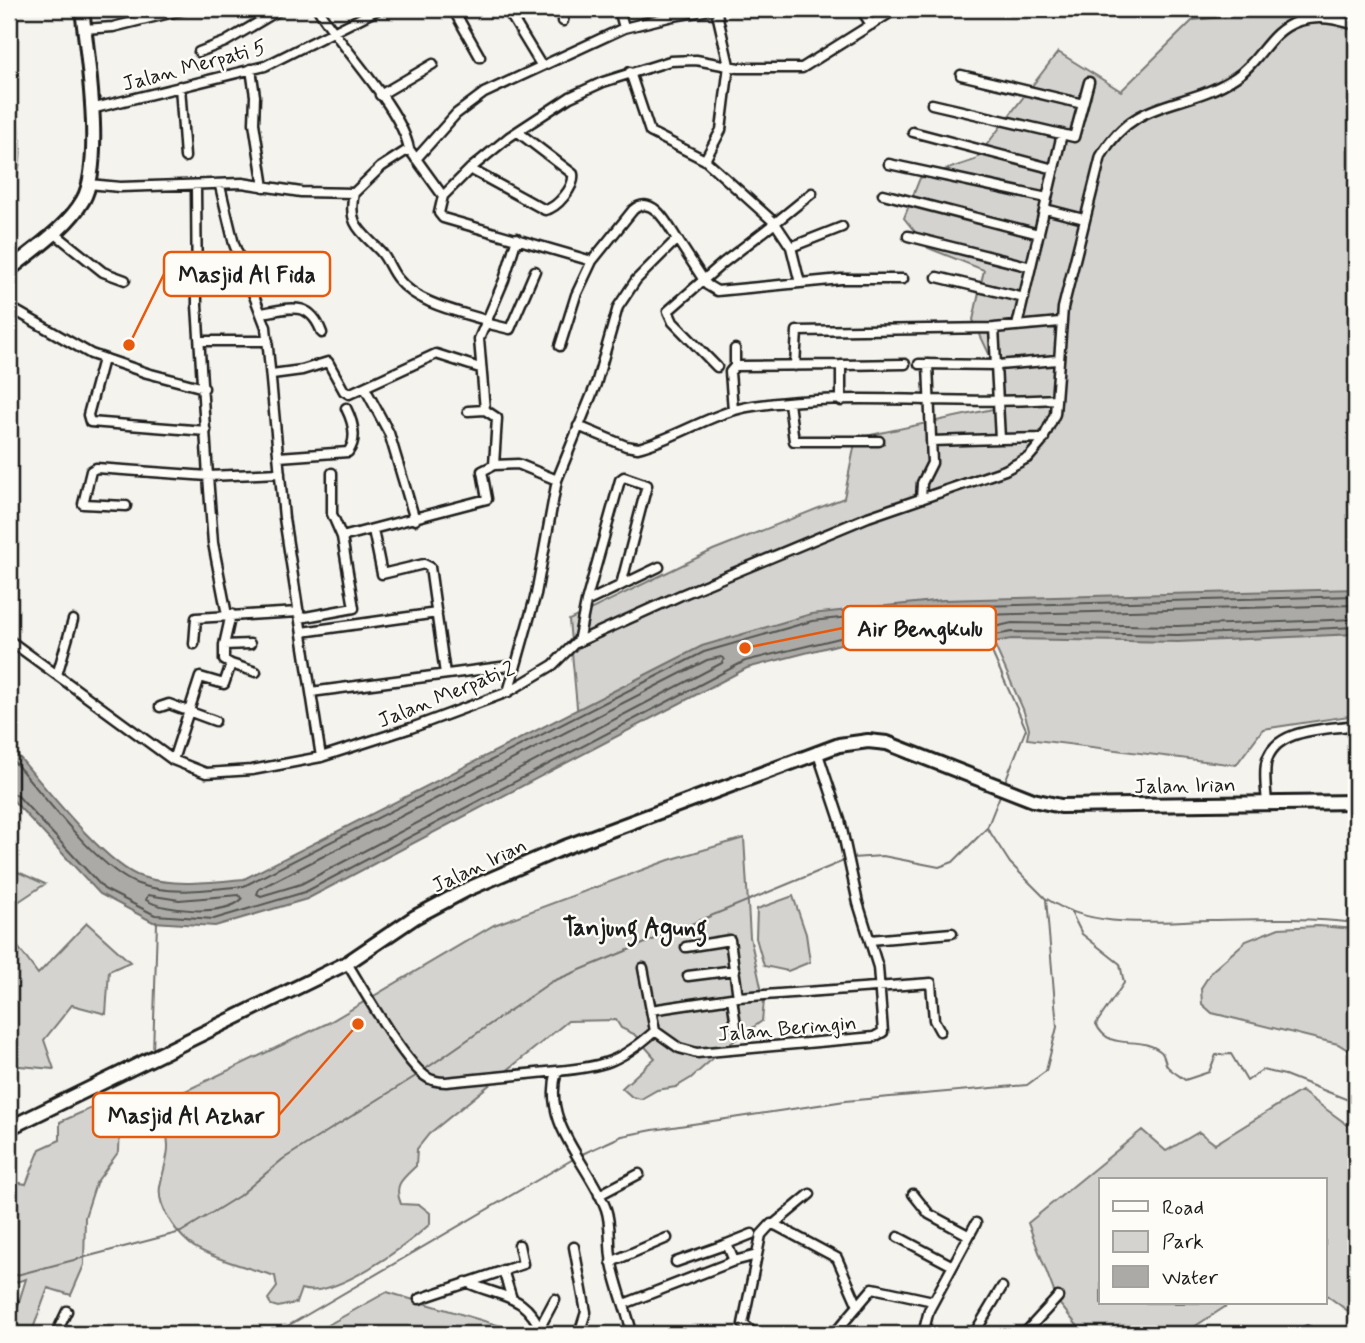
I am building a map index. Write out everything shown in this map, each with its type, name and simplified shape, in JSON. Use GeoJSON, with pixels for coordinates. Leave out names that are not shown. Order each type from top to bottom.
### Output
{"type":"FeatureCollection","features":[{"type":"Feature","properties":{"kind":"main road"},"geometry":{"type":"LineString","coordinates":[[9,270],[76,210],[89,184],[93,158],[82,9]]}},
{"type":"Feature","properties":{"kind":"main road","name":"Jalan Irian"},"geometry":{"type":"LineString","coordinates":[[9,1128],[347,963],[415,917],[489,879],[817,751],[856,742],[877,741],[1016,793],[1061,806],[1356,802]]}},
{"type":"Feature","properties":{"kind":"street"},"geometry":{"type":"LineString","coordinates":[[84,29],[123,25],[186,9]]}},
{"type":"Feature","properties":{"kind":"street"},"geometry":{"type":"LineString","coordinates":[[199,52],[225,42],[281,9]]}},
{"type":"Feature","properties":{"kind":"street"},"geometry":{"type":"LineString","coordinates":[[318,9],[332,33],[380,95],[407,139],[409,149],[443,196]]}},
{"type":"Feature","properties":{"kind":"street","name":"Jalan Merpati 5"},"geometry":{"type":"LineString","coordinates":[[91,109],[281,60],[379,9]]}},
{"type":"Feature","properties":{"kind":"street"},"geometry":{"type":"LineString","coordinates":[[453,9],[480,57]]}},
{"type":"Feature","properties":{"kind":"street"},"geometry":{"type":"LineString","coordinates":[[563,21],[565,9]]}},
{"type":"Feature","properties":{"kind":"street"},"geometry":{"type":"LineString","coordinates":[[619,9],[624,28]]}},
{"type":"Feature","properties":{"kind":"street"},"geometry":{"type":"LineString","coordinates":[[416,159],[469,102],[541,65],[624,28],[673,13],[716,9],[729,65],[721,130],[705,160]]}},
{"type":"Feature","properties":{"kind":"street"},"geometry":{"type":"LineString","coordinates":[[861,9],[871,25]]}},
{"type":"Feature","properties":{"kind":"street"},"geometry":{"type":"LineString","coordinates":[[592,261],[443,218],[439,213],[443,196],[470,169],[570,97],[630,72],[670,61],[696,60],[786,70],[802,68],[897,9]]}},
{"type":"Feature","properties":{"kind":"street"},"geometry":{"type":"LineString","coordinates":[[509,13],[541,65]]}},
{"type":"Feature","properties":{"kind":"street"},"geometry":{"type":"LineString","coordinates":[[931,441],[1044,438],[1052,421],[1056,399],[1060,322],[1101,156],[1112,138],[1131,120],[1153,108],[1181,102],[1227,83],[1239,75],[1279,30],[1317,17],[1356,24]]}},
{"type":"Feature","properties":{"kind":"street"},"geometry":{"type":"LineString","coordinates":[[380,95],[433,64]]}},
{"type":"Feature","properties":{"kind":"street"},"geometry":{"type":"LineString","coordinates":[[251,69],[255,96],[254,123],[264,187]]}},
{"type":"Feature","properties":{"kind":"street"},"geometry":{"type":"LineString","coordinates":[[630,72],[650,132],[705,160],[775,223],[791,247],[800,283]]}},
{"type":"Feature","properties":{"kind":"street"},"geometry":{"type":"LineString","coordinates":[[961,75],[1083,104]]}},
{"type":"Feature","properties":{"kind":"street"},"geometry":{"type":"LineString","coordinates":[[932,104],[1074,137],[1089,82]]}},
{"type":"Feature","properties":{"kind":"street"},"geometry":{"type":"LineString","coordinates":[[180,86],[185,157]]}},
{"type":"Feature","properties":{"kind":"street"},"geometry":{"type":"LineString","coordinates":[[470,169],[544,210],[551,209],[572,186],[574,177],[518,132]]}},
{"type":"Feature","properties":{"kind":"street"},"geometry":{"type":"LineString","coordinates":[[913,132],[1054,169]]}},
{"type":"Feature","properties":{"kind":"street"},"geometry":{"type":"LineString","coordinates":[[1017,326],[1062,134]]}},
{"type":"Feature","properties":{"kind":"street"},"geometry":{"type":"LineString","coordinates":[[409,149],[381,167],[354,193],[350,211],[353,220],[382,253],[398,279],[425,299],[510,329],[535,271]]}},
{"type":"Feature","properties":{"kind":"street"},"geometry":{"type":"LineString","coordinates":[[889,164],[1047,198]]}},
{"type":"Feature","properties":{"kind":"street"},"geometry":{"type":"LineString","coordinates":[[89,184],[121,187],[196,187],[243,183],[354,193]]}},
{"type":"Feature","properties":{"kind":"street"},"geometry":{"type":"LineString","coordinates":[[219,186],[234,244],[262,313],[268,341],[280,473],[321,757]]}},
{"type":"Feature","properties":{"kind":"street"},"geometry":{"type":"LineString","coordinates":[[196,187],[200,341],[213,543],[229,615],[224,660],[256,672]]}},
{"type":"Feature","properties":{"kind":"street"},"geometry":{"type":"LineString","coordinates":[[717,367],[668,314],[672,306],[812,193]]}},
{"type":"Feature","properties":{"kind":"street"},"geometry":{"type":"LineString","coordinates":[[883,194],[1039,234]]}},
{"type":"Feature","properties":{"kind":"street"},"geometry":{"type":"LineString","coordinates":[[560,346],[576,295],[592,261],[642,205],[647,205],[661,215],[703,279],[712,289],[722,292],[864,278],[902,279]]}},
{"type":"Feature","properties":{"kind":"street"},"geometry":{"type":"LineString","coordinates":[[1045,209],[1084,219]]}},
{"type":"Feature","properties":{"kind":"street"},"geometry":{"type":"LineString","coordinates":[[791,247],[842,227]]}},
{"type":"Feature","properties":{"kind":"street"},"geometry":{"type":"LineString","coordinates":[[53,232],[103,272],[125,279]]}},
{"type":"Feature","properties":{"kind":"street"},"geometry":{"type":"LineString","coordinates":[[908,236],[1031,267]]}},
{"type":"Feature","properties":{"kind":"street"},"geometry":{"type":"LineString","coordinates":[[485,410],[479,338],[504,280],[517,238]]}},
{"type":"Feature","properties":{"kind":"street"},"geometry":{"type":"LineString","coordinates":[[508,692],[536,594],[557,480],[596,384],[623,299],[636,280],[677,239]]}},
{"type":"Feature","properties":{"kind":"street"},"geometry":{"type":"LineString","coordinates":[[937,276],[1024,298]]}},
{"type":"Feature","properties":{"kind":"street"},"geometry":{"type":"LineString","coordinates":[[9,307],[103,359],[204,388]]}},
{"type":"Feature","properties":{"kind":"street"},"geometry":{"type":"LineString","coordinates":[[262,313],[292,308],[310,311],[316,317],[322,333]]}},
{"type":"Feature","properties":{"kind":"street"},"geometry":{"type":"LineString","coordinates":[[795,366],[794,334],[798,330],[994,328],[1060,322]]}},
{"type":"Feature","properties":{"kind":"street"},"geometry":{"type":"LineString","coordinates":[[994,328],[1000,439]]}},
{"type":"Feature","properties":{"kind":"street"},"geometry":{"type":"LineString","coordinates":[[200,341],[268,341]]}},
{"type":"Feature","properties":{"kind":"street"},"geometry":{"type":"LineString","coordinates":[[733,410],[730,372],[735,366],[735,349]]}},
{"type":"Feature","properties":{"kind":"street"},"geometry":{"type":"LineString","coordinates":[[272,374],[302,370],[328,362],[347,393],[365,388],[436,354],[480,368]]}},
{"type":"Feature","properties":{"kind":"street"},"geometry":{"type":"LineString","coordinates":[[103,359],[88,415],[90,422],[206,430]]}},
{"type":"Feature","properties":{"kind":"street"},"geometry":{"type":"LineString","coordinates":[[921,499],[922,483],[932,463],[924,364],[998,365],[1058,360]]}},
{"type":"Feature","properties":{"kind":"street"},"geometry":{"type":"LineString","coordinates":[[735,366],[905,364]]}},
{"type":"Feature","properties":{"kind":"street"},"geometry":{"type":"LineString","coordinates":[[841,365],[841,401]]}},
{"type":"Feature","properties":{"kind":"street"},"geometry":{"type":"LineString","coordinates":[[365,388],[389,433],[415,520]]}},
{"type":"Feature","properties":{"kind":"street"},"geometry":{"type":"LineString","coordinates":[[578,426],[626,446],[638,448],[733,410],[789,403],[999,403],[1056,399]]}},
{"type":"Feature","properties":{"kind":"street"},"geometry":{"type":"LineString","coordinates":[[789,403],[794,441],[879,441]]}},
{"type":"Feature","properties":{"kind":"street"},"geometry":{"type":"LineString","coordinates":[[279,457],[348,452],[352,446],[354,430],[346,408]]}},
{"type":"Feature","properties":{"kind":"street"},"geometry":{"type":"LineString","coordinates":[[468,411],[485,410],[497,418],[494,466]]}},
{"type":"Feature","properties":{"kind":"street","name":"Jalan Merpati 2"},"geometry":{"type":"LineString","coordinates":[[9,640],[173,761],[192,769],[214,773],[321,757],[411,728],[508,692],[547,669],[578,642],[796,546],[1019,463],[1037,449],[1044,438]]}},
{"type":"Feature","properties":{"kind":"street"},"geometry":{"type":"LineString","coordinates":[[342,537],[484,501],[487,496],[482,471],[494,466],[515,464],[557,480]]}},
{"type":"Feature","properties":{"kind":"street"},"geometry":{"type":"LineString","coordinates":[[126,506],[83,504],[91,471],[96,468],[208,477],[280,473]]}},
{"type":"Feature","properties":{"kind":"street"},"geometry":{"type":"LineString","coordinates":[[194,643],[196,618],[299,615],[354,607],[342,537],[332,514],[332,473]]}},
{"type":"Feature","properties":{"kind":"street"},"geometry":{"type":"LineString","coordinates":[[578,642],[586,602],[620,480],[624,477],[644,482],[647,487],[621,585]]}},
{"type":"Feature","properties":{"kind":"street"},"geometry":{"type":"LineString","coordinates":[[373,530],[382,575],[429,565],[445,674]]}},
{"type":"Feature","properties":{"kind":"street"},"geometry":{"type":"LineString","coordinates":[[586,602],[659,567]]}},
{"type":"Feature","properties":{"kind":"street"},"geometry":{"type":"LineString","coordinates":[[302,632],[437,613]]}},
{"type":"Feature","properties":{"kind":"street"},"geometry":{"type":"LineString","coordinates":[[57,675],[73,620]]}},
{"type":"Feature","properties":{"kind":"street"},"geometry":{"type":"LineString","coordinates":[[225,645],[250,644]]}},
{"type":"Feature","properties":{"kind":"street"},"geometry":{"type":"LineString","coordinates":[[173,761],[200,677],[224,684],[231,664]]}},
{"type":"Feature","properties":{"kind":"street"},"geometry":{"type":"LineString","coordinates":[[310,692],[516,665]]}},
{"type":"Feature","properties":{"kind":"street"},"geometry":{"type":"LineString","coordinates":[[160,706],[166,703],[215,721]]}},
{"type":"Feature","properties":{"kind":"street"},"geometry":{"type":"LineString","coordinates":[[1266,803],[1265,767],[1277,744],[1294,735],[1356,725]]}},
{"type":"Feature","properties":{"kind":"street","name":"Jalan Beringin"},"geometry":{"type":"LineString","coordinates":[[655,1031],[680,1048],[697,1054],[874,1037],[883,1032],[881,987],[870,940],[847,859],[840,820],[817,751]]}},
{"type":"Feature","properties":{"kind":"street"},"geometry":{"type":"LineString","coordinates":[[870,940],[952,933]]}},
{"type":"Feature","properties":{"kind":"street"},"geometry":{"type":"LineString","coordinates":[[686,947],[729,940],[733,945],[736,1026]]}},
{"type":"Feature","properties":{"kind":"street"},"geometry":{"type":"LineString","coordinates":[[347,963],[419,1070],[433,1080],[446,1082],[594,1068],[617,1061],[655,1031],[643,968]]}},
{"type":"Feature","properties":{"kind":"street"},"geometry":{"type":"LineString","coordinates":[[688,976],[735,970]]}},
{"type":"Feature","properties":{"kind":"street"},"geometry":{"type":"LineString","coordinates":[[650,1010],[735,998],[931,983],[934,1020],[940,1031]]}},
{"type":"Feature","properties":{"kind":"street"},"geometry":{"type":"LineString","coordinates":[[557,1071],[553,1089],[555,1106],[569,1144],[599,1195],[607,1217],[611,1262],[630,1325],[628,1334]]}},
{"type":"Feature","properties":{"kind":"street"},"geometry":{"type":"LineString","coordinates":[[599,1195],[639,1174]]}},
{"type":"Feature","properties":{"kind":"street"},"geometry":{"type":"LineString","coordinates":[[755,1334],[743,1324],[752,1294],[761,1235],[810,1194]]}},
{"type":"Feature","properties":{"kind":"street"},"geometry":{"type":"LineString","coordinates":[[913,1194],[929,1214],[968,1235]]}},
{"type":"Feature","properties":{"kind":"street"},"geometry":{"type":"LineString","coordinates":[[923,1334],[923,1322],[933,1301],[976,1223]]}},
{"type":"Feature","properties":{"kind":"street"},"geometry":{"type":"LineString","coordinates":[[774,1224],[841,1262],[858,1306]]}},
{"type":"Feature","properties":{"kind":"street"},"geometry":{"type":"LineString","coordinates":[[676,1262],[752,1234]]}},
{"type":"Feature","properties":{"kind":"street"},"geometry":{"type":"LineString","coordinates":[[898,1237],[951,1265]]}},
{"type":"Feature","properties":{"kind":"street"},"geometry":{"type":"LineString","coordinates":[[611,1262],[667,1238]]}},
{"type":"Feature","properties":{"kind":"street"},"geometry":{"type":"LineString","coordinates":[[727,1244],[734,1261]]}},
{"type":"Feature","properties":{"kind":"street"},"geometry":{"type":"LineString","coordinates":[[419,1299],[524,1264],[519,1245]]}},
{"type":"Feature","properties":{"kind":"street"},"geometry":{"type":"LineString","coordinates":[[574,1247],[586,1312],[579,1334]]}},
{"type":"Feature","properties":{"kind":"street"},"geometry":{"type":"LineString","coordinates":[[624,1304],[734,1261],[757,1255]]}},
{"type":"Feature","properties":{"kind":"street"},"geometry":{"type":"LineString","coordinates":[[834,1275],[841,1262]]}},
{"type":"Feature","properties":{"kind":"street"},"geometry":{"type":"LineString","coordinates":[[503,1270],[512,1298]]}},
{"type":"Feature","properties":{"kind":"street"},"geometry":{"type":"LineString","coordinates":[[466,1282],[512,1298],[528,1308],[542,1330]]}},
{"type":"Feature","properties":{"kind":"street"},"geometry":{"type":"LineString","coordinates":[[974,1334],[1002,1287]]}},
{"type":"Feature","properties":{"kind":"street"},"geometry":{"type":"LineString","coordinates":[[834,1334],[873,1288],[933,1301]]}},
{"type":"Feature","properties":{"kind":"street"},"geometry":{"type":"LineString","coordinates":[[1024,1334],[1058,1297]]}},
{"type":"Feature","properties":{"kind":"street"},"geometry":{"type":"LineString","coordinates":[[542,1330],[555,1299]]}},
{"type":"Feature","properties":{"kind":"street"},"geometry":{"type":"LineString","coordinates":[[9,1315],[13,1303]]}},
{"type":"Feature","properties":{"kind":"street"},"geometry":{"type":"LineString","coordinates":[[56,1334],[67,1311]]}},
{"type":"Feature","properties":{"kind":"street"},"geometry":{"type":"LineString","coordinates":[[1300,1334],[1307,1331],[1313,1334]]}},
{"type":"Feature","properties":{"kind":"green space"},"geometry":{"type":"Polygon","coordinates":[[[1298,9],[1350,9],[1356,14],[1356,715],[1263,729],[1236,765],[1027,739],[1029,728],[1023,709],[988,630],[953,606],[578,718],[569,620],[713,550],[844,498],[856,438],[993,409],[991,358],[973,320],[984,270],[928,248],[904,218],[920,178],[975,160],[1058,52],[1121,91],[1193,20],[1298,9]]]}},
{"type":"Feature","properties":{"kind":"green space"},"geometry":{"type":"Polygon","coordinates":[[[9,84],[21,154],[9,193],[9,84]]]}},
{"type":"Feature","properties":{"kind":"green space"},"geometry":{"type":"Polygon","coordinates":[[[744,838],[750,937],[764,1001],[762,1021],[727,1046],[691,1078],[676,1087],[657,1090],[641,1099],[632,1097],[622,1088],[655,1058],[634,1034],[621,1028],[616,1020],[568,1021],[429,1134],[417,1149],[416,1166],[400,1183],[398,1192],[401,1204],[420,1205],[430,1213],[430,1224],[387,1257],[350,1279],[331,1287],[301,1289],[296,1303],[278,1307],[271,1305],[268,1299],[277,1287],[275,1276],[196,1248],[173,1225],[164,1210],[160,1194],[168,1151],[165,1129],[140,1122],[139,1113],[328,1023],[494,925],[669,860],[744,838]]]}},
{"type":"Feature","properties":{"kind":"green space"},"geometry":{"type":"Polygon","coordinates":[[[9,868],[45,884],[9,908],[9,868]]]}},
{"type":"Feature","properties":{"kind":"green space"},"geometry":{"type":"Polygon","coordinates":[[[793,896],[806,934],[810,962],[788,971],[764,966],[756,938],[757,909],[793,896]]]}},
{"type":"Feature","properties":{"kind":"green space"},"geometry":{"type":"Polygon","coordinates":[[[87,923],[130,962],[109,971],[106,1014],[72,1005],[44,1040],[54,1069],[9,1065],[9,935],[38,974],[87,923]]]}},
{"type":"Feature","properties":{"kind":"green space"},"geometry":{"type":"Polygon","coordinates":[[[1318,926],[1356,929],[1356,1055],[1338,1044],[1212,1013],[1202,1004],[1201,988],[1212,971],[1246,941],[1279,928],[1318,926]]]}},
{"type":"Feature","properties":{"kind":"green space"},"geometry":{"type":"Polygon","coordinates":[[[1301,1091],[1356,1131],[1356,1317],[1326,1295],[1326,1178],[1099,1178],[1099,1304],[1229,1304],[1183,1334],[1084,1334],[1058,1302],[1028,1223],[1142,1130],[1166,1151],[1199,1132],[1215,1144],[1301,1091]]]}},
{"type":"Feature","properties":{"kind":"green space"},"geometry":{"type":"Polygon","coordinates":[[[121,1095],[119,1151],[96,1183],[85,1217],[84,1265],[71,1295],[48,1288],[31,1334],[9,1334],[26,1279],[9,1284],[9,1181],[26,1184],[40,1149],[60,1140],[60,1122],[121,1095]]]}},
{"type":"Feature","properties":{"kind":"green space"},"geometry":{"type":"Polygon","coordinates":[[[387,1292],[511,1329],[513,1334],[312,1334],[387,1292]]]}},
{"type":"Feature","properties":{"kind":"water"},"geometry":{"type":"Polygon","coordinates":[[[1356,589],[1356,634],[1178,642],[1011,639],[995,642],[962,639],[844,643],[747,668],[307,899],[215,926],[153,922],[100,894],[9,796],[9,745],[91,839],[127,869],[142,877],[167,882],[244,879],[702,646],[811,614],[943,600],[1356,589]]]}},
{"type":"Feature","properties":{"kind":"waterway"},"geometry":{"type":"LineString","coordinates":[[987,641],[1026,729],[1004,784]]}},
{"type":"Feature","properties":{"kind":"waterway"},"geometry":{"type":"LineString","coordinates":[[851,858],[883,856],[939,867],[953,862],[987,828],[1001,793]]}},
{"type":"Feature","properties":{"kind":"waterway"},"geometry":{"type":"LineString","coordinates":[[580,1155],[622,1136],[653,1130],[845,1101],[1027,1085],[1046,1071],[1057,1027],[1046,899],[1010,863],[988,829]]}},
{"type":"Feature","properties":{"kind":"waterway"},"geometry":{"type":"LineString","coordinates":[[424,1070],[551,982],[846,860]]}},
{"type":"Feature","properties":{"kind":"waterway"},"geometry":{"type":"LineString","coordinates":[[1047,899],[1084,916],[1126,922],[1283,919],[1356,923]]}},
{"type":"Feature","properties":{"kind":"waterway"},"geometry":{"type":"LineString","coordinates":[[1071,912],[1082,934],[1120,964],[1124,983],[1096,1024],[1109,1038],[1152,1046],[1162,1053],[1167,1066],[1185,1080],[1209,1072],[1216,1055],[1231,1054],[1247,1081],[1262,1070],[1285,1075],[1356,1103]]}},
{"type":"Feature","properties":{"kind":"waterway"},"geometry":{"type":"LineString","coordinates":[[153,1053],[157,922]]}},
{"type":"Feature","properties":{"kind":"waterway"},"geometry":{"type":"LineString","coordinates":[[9,1277],[181,1232],[239,1196],[283,1159],[419,1074]]}},
{"type":"Feature","properties":{"kind":"waterway"},"geometry":{"type":"LineString","coordinates":[[274,1334],[575,1158]]}},
{"type":"Feature","properties":{"kind":"place","name":"Masjid Al Fida"},"geometry":{"type":"Point","coordinates":[129,345]}},
{"type":"Feature","properties":{"kind":"place","name":"Air Bengkulu"},"geometry":{"type":"Point","coordinates":[745,648]}},
{"type":"Feature","properties":{"kind":"place","name":"Masjid Al Azhar"},"geometry":{"type":"Point","coordinates":[358,1024]}},
{"type":"Feature","properties":{"kind":"district","name":"Tanjung Agung"},"geometry":{"type":"Point","coordinates":[635,927]}}]}
